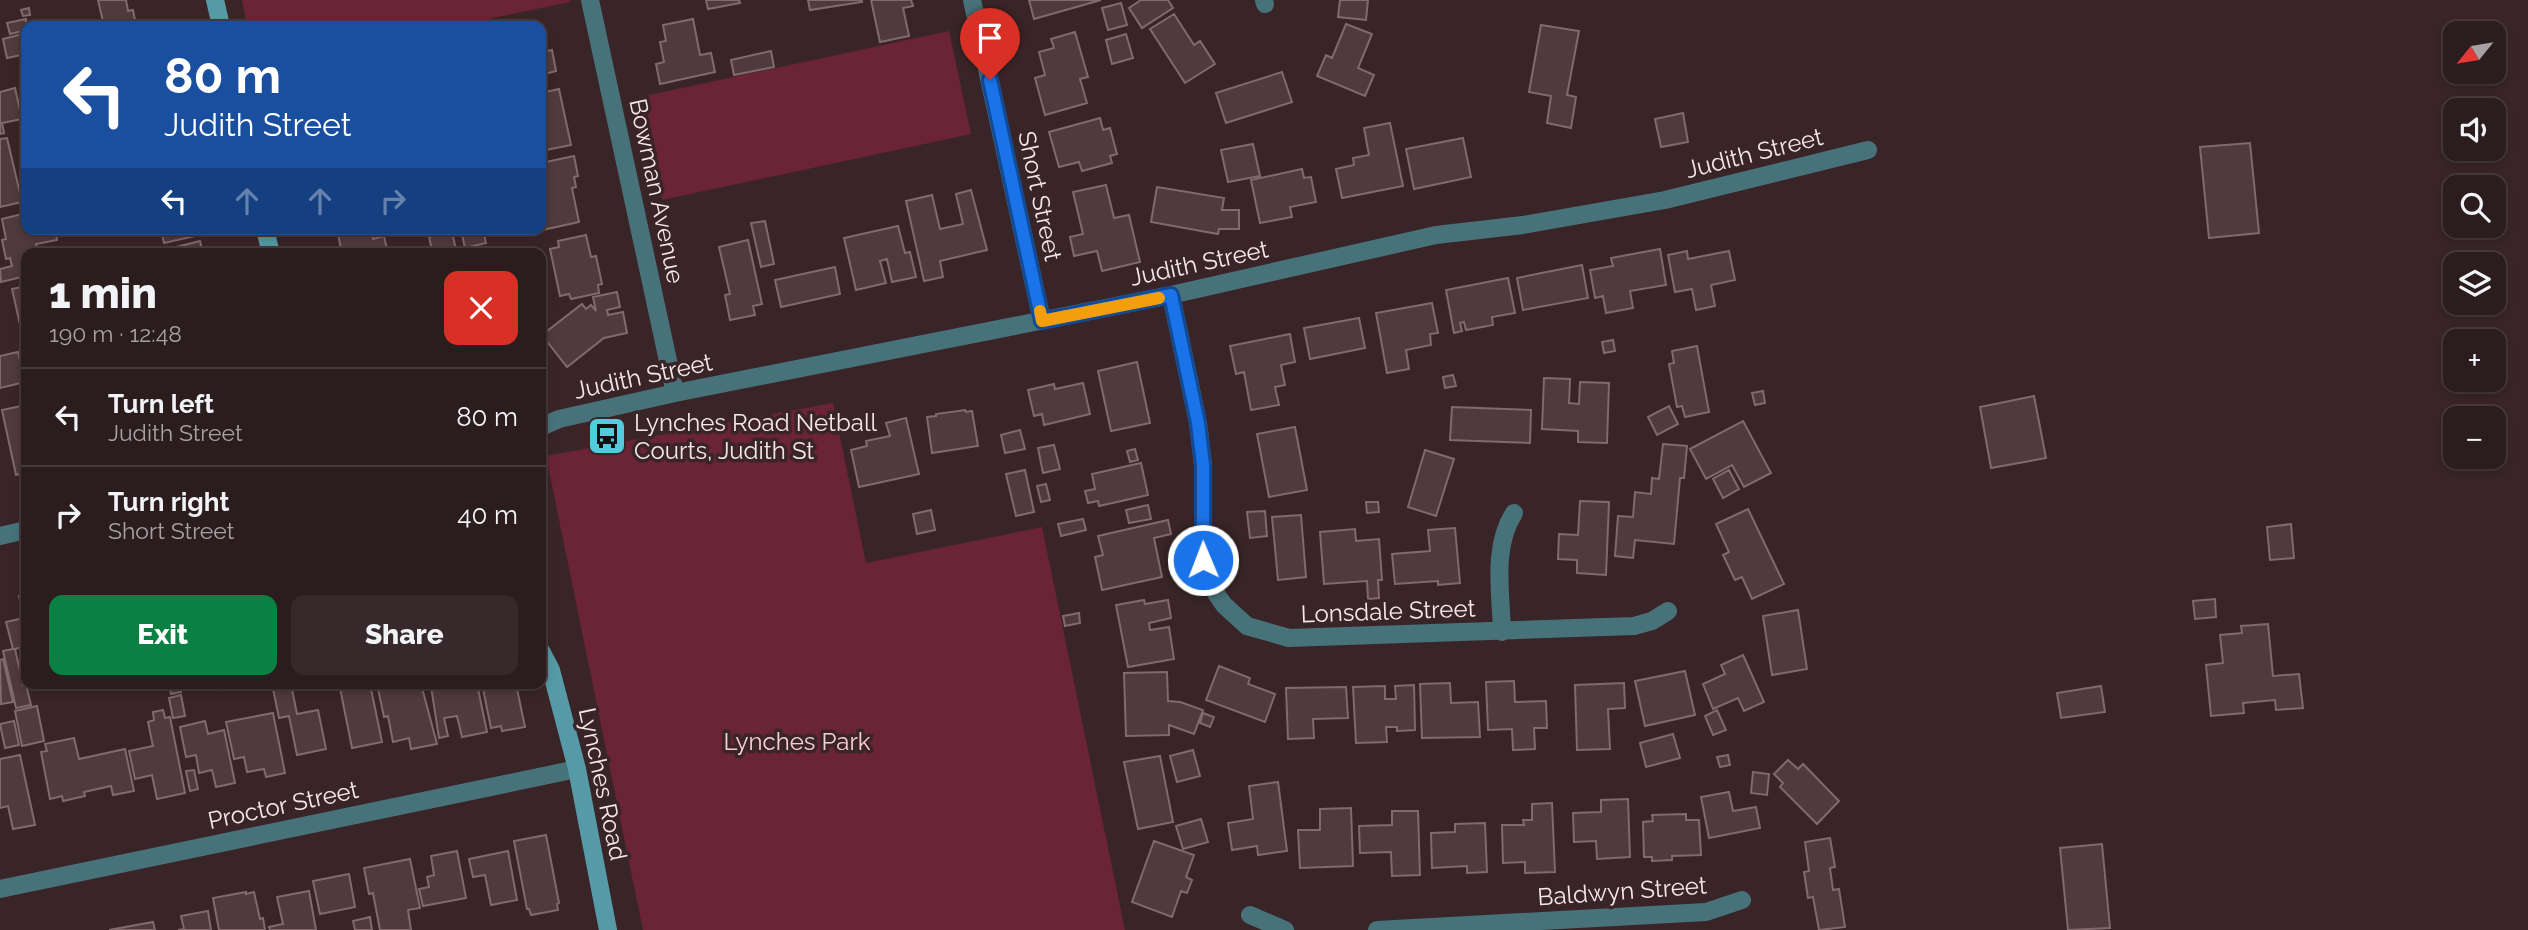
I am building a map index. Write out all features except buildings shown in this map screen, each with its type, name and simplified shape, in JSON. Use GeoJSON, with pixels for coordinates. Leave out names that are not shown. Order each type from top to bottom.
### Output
{"type":"FeatureCollection","features":[{"type":"Feature","properties":{"kind":"street"},"geometry":{"type":"LineString","coordinates":[[215,0],[220,21]]}},
{"type":"Feature","properties":{"kind":"street","name":"Bowman Avenue"},"geometry":{"type":"LineString","coordinates":[[590,0],[675,393]]}},
{"type":"Feature","properties":{"kind":"street","name":"Short Street"},"geometry":{"type":"LineString","coordinates":[[972,0],[1042,321]]}},
{"type":"Feature","properties":{"kind":"street","name":"Judith Street"},"geometry":{"type":"LineString","coordinates":[[546,425],[559,419],[675,393],[1171,295],[1436,235],[1523,225],[1665,200],[1732,186],[1868,150]]}},
{"type":"Feature","properties":{"kind":"street","name":"Lonsdale Street"},"geometry":{"type":"LineString","coordinates":[[1171,295],[1198,423],[1203,465],[1206,579],[1224,605],[1247,626],[1289,638],[1502,632],[1634,626],[1652,621],[1668,611]]}},
{"type":"Feature","properties":{"kind":"street"},"geometry":{"type":"LineString","coordinates":[[1502,632],[1500,549],[1504,528],[1514,513]]}},
{"type":"Feature","properties":{"kind":"street"},"geometry":{"type":"LineString","coordinates":[[0,536],[21,531]]}},
{"type":"Feature","properties":{"kind":"street","name":"Lynches Road"},"geometry":{"type":"LineString","coordinates":[[546,660],[551,670],[577,769],[608,930]]}},
{"type":"Feature","properties":{"kind":"street","name":"Proctor Street"},"geometry":{"type":"LineString","coordinates":[[0,889],[577,769]]}},
{"type":"Feature","properties":{"kind":"street","name":"Baldwyn Street"},"geometry":{"type":"LineString","coordinates":[[1377,930],[1504,927],[1706,912],[1742,900]]}},
{"type":"Feature","properties":{"kind":"street"},"geometry":{"type":"LineString","coordinates":[[1250,915],[1285,930]]}},
{"type":"Feature","properties":{"kind":"green space"},"geometry":{"type":"Polygon","coordinates":[[[242,0],[570,0],[478,21],[246,21],[242,0]]]}},
{"type":"Feature","properties":{"kind":"green space"},"geometry":{"type":"Polygon","coordinates":[[[949,31],[971,134],[662,200],[640,97],[949,31]]]}},
{"type":"Feature","properties":{"kind":"green space","name":"Lynches Park"},"geometry":{"type":"Polygon","coordinates":[[[833,403],[866,563],[1042,527],[1125,930],[643,930],[546,456],[833,403]]]}},
{"type":"Feature","properties":{"kind":"slow traffic"},"geometry":{"type":"LineString","coordinates":[[1040,311],[1042,321],[1159,298]]}},
{"type":"Feature","properties":{"kind":"place","name":"Lynches Road Netball Courts, Judith St"},"geometry":{"type":"Point","coordinates":[607,436]}},
{"type":"Feature","properties":{"kind":"route"},"geometry":{"type":"LineString","coordinates":[[990,80],[1042,321],[1171,295],[1198,423],[1203,465],[1203,560]]}}]}
